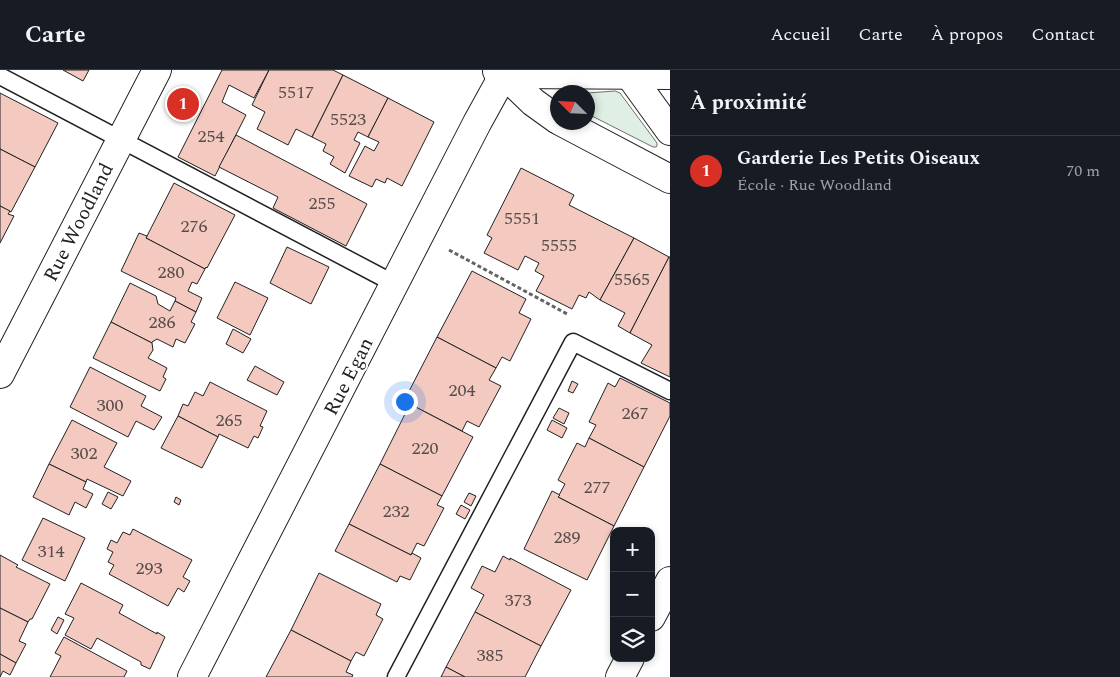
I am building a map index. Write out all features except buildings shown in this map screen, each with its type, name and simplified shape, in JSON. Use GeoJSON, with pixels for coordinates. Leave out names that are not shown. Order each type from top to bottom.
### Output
{"type":"FeatureCollection","features":[{"type":"Feature","properties":{"kind":"street","name":"Rue Woodland"},"geometry":{"type":"LineString","coordinates":[[0,374],[156,70]]}},
{"type":"Feature","properties":{"kind":"street"},"geometry":{"type":"LineString","coordinates":[[499,72],[670,75]]}},
{"type":"Feature","properties":{"kind":"street"},"geometry":{"type":"LineString","coordinates":[[499,72],[550,114]]}},
{"type":"Feature","properties":{"kind":"street","name":"Rue Egan"},"geometry":{"type":"LineString","coordinates":[[192,677],[482,114],[499,72]]}},
{"type":"Feature","properties":{"kind":"street"},"geometry":{"type":"LineString","coordinates":[[628,73],[670,131]]}},
{"type":"Feature","properties":{"kind":"street"},"geometry":{"type":"LineString","coordinates":[[577,130],[670,180]]}},
{"type":"Feature","properties":{"kind":"street"},"geometry":{"type":"LineString","coordinates":[[655,609],[670,581]]}},
{"type":"Feature","properties":{"kind":"street"},"geometry":{"type":"LineString","coordinates":[[620,677],[628,662]]}},
{"type":"Feature","properties":{"kind":"lane"},"geometry":{"type":"LineString","coordinates":[[0,76],[395,284]]}},
{"type":"Feature","properties":{"kind":"lane"},"geometry":{"type":"LineString","coordinates":[[396,677],[572,342],[670,391]]}},
{"type":"Feature","properties":{"kind":"path"},"geometry":{"type":"LineString","coordinates":[[446,248],[583,322],[572,342]]}},
{"type":"Feature","properties":{"kind":"green space"},"geometry":{"type":"Polygon","coordinates":[[[615,91],[620,93],[657,143],[657,146],[653,147],[595,118],[595,92],[615,91]]]}},
{"type":"Feature","properties":{"kind":"place","name":"Garderie Les Petits Oiseaux"},"geometry":{"type":"Point","coordinates":[183,104]}}]}
